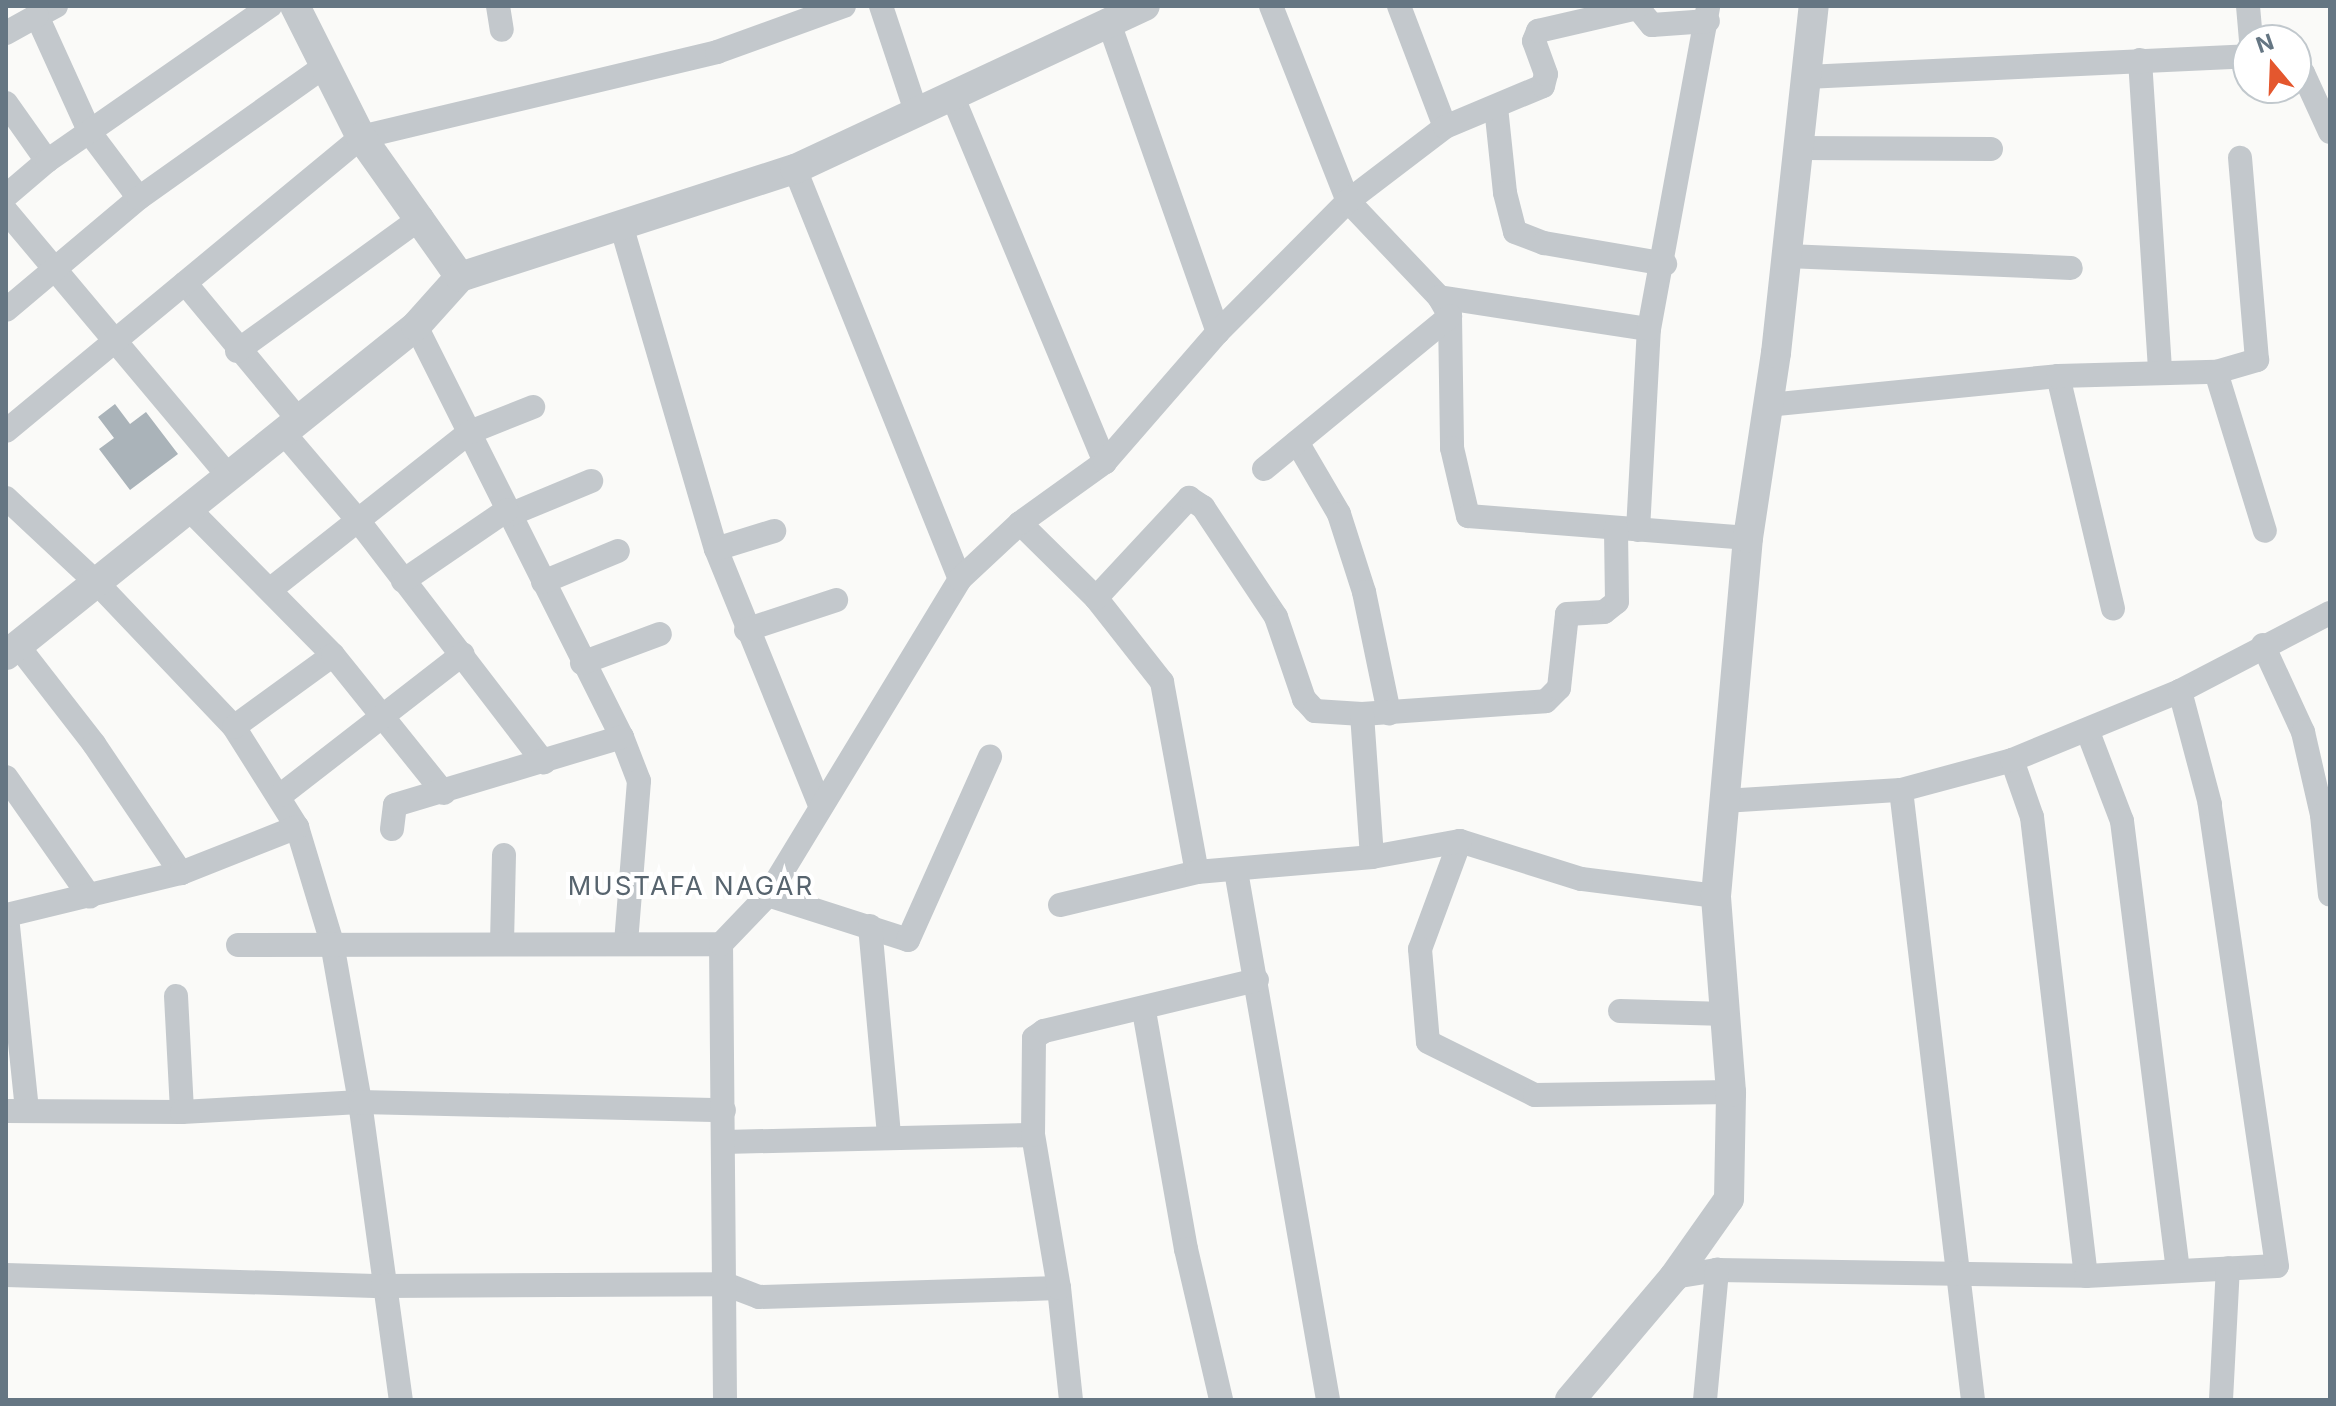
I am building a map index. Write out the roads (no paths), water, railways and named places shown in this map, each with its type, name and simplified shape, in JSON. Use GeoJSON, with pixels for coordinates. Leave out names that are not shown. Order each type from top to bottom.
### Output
{"type":"FeatureCollection","features":[{"type":"Feature","properties":{"kind":"street"},"geometry":{"type":"LineString","coordinates":[[6,196],[47,161],[270,6]]}},
{"type":"Feature","properties":{"kind":"street"},"geometry":{"type":"LineString","coordinates":[[295,6],[361,137],[422,217],[460,277]]}},
{"type":"Feature","properties":{"kind":"street"},"geometry":{"type":"LineString","coordinates":[[6,431],[111,340],[361,137],[717,52],[844,6]]}},
{"type":"Feature","properties":{"kind":"street"},"geometry":{"type":"LineString","coordinates":[[881,6],[917,114]]}},
{"type":"Feature","properties":{"kind":"street"},"geometry":{"type":"LineString","coordinates":[[181,873],[94,744],[12,650],[416,326],[460,277],[622,228],[795,169],[917,114],[1108,20],[1145,6]]}},
{"type":"Feature","properties":{"kind":"street"},"geometry":{"type":"LineString","coordinates":[[1271,6],[1348,201],[1444,306],[1452,448],[1468,516],[1748,538]]}},
{"type":"Feature","properties":{"kind":"street"},"geometry":{"type":"LineString","coordinates":[[1399,6],[1445,127]]}},
{"type":"Feature","properties":{"kind":"street"},"geometry":{"type":"LineString","coordinates":[[1570,1400],[1674,1277],[1729,1199],[1731,1092],[1716,896],[1748,538],[1787,256],[1814,6]]}},
{"type":"Feature","properties":{"kind":"street"},"geometry":{"type":"LineString","coordinates":[[725,1400],[721,944],[768,895],[960,579],[1020,523],[1105,462],[1218,332],[1348,201],[1445,127],[1496,107],[1546,80],[1534,41],[1538,31],[1638,8],[1652,25],[1708,14],[1665,264],[1649,329],[1617,602],[1604,612],[1567,614],[1556,697],[1528,704],[1389,713],[1315,711],[1304,699],[1276,617],[1193,500],[1179,503],[1096,598]]}},
{"type":"Feature","properties":{"kind":"street"},"geometry":{"type":"LineString","coordinates":[[6,33],[47,11],[90,133],[139,198]]}},
{"type":"Feature","properties":{"kind":"street"},"geometry":{"type":"LineString","coordinates":[[1108,20],[1218,332]]}},
{"type":"Feature","properties":{"kind":"street"},"geometry":{"type":"LineString","coordinates":[[1806,77],[2232,57]]}},
{"type":"Feature","properties":{"kind":"street"},"geometry":{"type":"LineString","coordinates":[[2140,60],[2160,371]]}},
{"type":"Feature","properties":{"kind":"street"},"geometry":{"type":"LineString","coordinates":[[6,310],[139,198],[325,66]]}},
{"type":"Feature","properties":{"kind":"street"},"geometry":{"type":"LineString","coordinates":[[2312,93],[2330,132]]}},
{"type":"Feature","properties":{"kind":"street"},"geometry":{"type":"LineString","coordinates":[[952,95],[1105,462]]}},
{"type":"Feature","properties":{"kind":"street"},"geometry":{"type":"LineString","coordinates":[[6,103],[47,161]]}},
{"type":"Feature","properties":{"kind":"street"},"geometry":{"type":"LineString","coordinates":[[1496,107],[1505,193],[1515,232],[1544,243],[1665,264]]}},
{"type":"Feature","properties":{"kind":"street"},"geometry":{"type":"LineString","coordinates":[[1800,148],[1991,149]]}},
{"type":"Feature","properties":{"kind":"street"},"geometry":{"type":"LineString","coordinates":[[1768,405],[2058,376],[2160,371],[2216,372],[2257,360],[2240,158]]}},
{"type":"Feature","properties":{"kind":"street"},"geometry":{"type":"LineString","coordinates":[[795,169],[960,579]]}},
{"type":"Feature","properties":{"kind":"street"},"geometry":{"type":"LineString","coordinates":[[6,211],[228,476]]}},
{"type":"Feature","properties":{"kind":"street"},"geometry":{"type":"LineString","coordinates":[[237,351],[422,217]]}},
{"type":"Feature","properties":{"kind":"street"},"geometry":{"type":"LineString","coordinates":[[622,228],[716,549],[746,630],[820,805]]}},
{"type":"Feature","properties":{"kind":"street"},"geometry":{"type":"LineString","coordinates":[[1787,256],[2071,268]]}},
{"type":"Feature","properties":{"kind":"street"},"geometry":{"type":"LineString","coordinates":[[185,283],[403,581],[463,654],[544,763]]}},
{"type":"Feature","properties":{"kind":"street"},"geometry":{"type":"LineString","coordinates":[[1264,469],[1444,306],[1649,329]]}},
{"type":"Feature","properties":{"kind":"street"},"geometry":{"type":"LineString","coordinates":[[416,326],[582,663],[622,737],[640,796],[626,943]]}},
{"type":"Feature","properties":{"kind":"street"},"geometry":{"type":"LineString","coordinates":[[2216,372],[2265,531]]}},
{"type":"Feature","properties":{"kind":"street"},"geometry":{"type":"LineString","coordinates":[[2058,376],[2113,609]]}},
{"type":"Feature","properties":{"kind":"street"},"geometry":{"type":"LineString","coordinates":[[271,589],[470,432],[533,407]]}},
{"type":"Feature","properties":{"kind":"street"},"geometry":{"type":"LineString","coordinates":[[1297,442],[1327,488],[1343,527],[1364,592],[1389,713]]}},
{"type":"Feature","properties":{"kind":"street"},"geometry":{"type":"LineString","coordinates":[[403,581],[508,512],[591,481]]}},
{"type":"Feature","properties":{"kind":"street"},"geometry":{"type":"LineString","coordinates":[[188,508],[333,655],[385,715],[444,793]]}},
{"type":"Feature","properties":{"kind":"street"},"geometry":{"type":"LineString","coordinates":[[10,509],[98,584],[234,727],[281,795],[297,827],[332,943],[360,1102],[401,1400]]}},
{"type":"Feature","properties":{"kind":"street"},"geometry":{"type":"LineString","coordinates":[[1020,523],[1096,598],[1162,682],[1197,872]]}},
{"type":"Feature","properties":{"kind":"street"},"geometry":{"type":"LineString","coordinates":[[716,549],[774,531]]}},
{"type":"Feature","properties":{"kind":"street"},"geometry":{"type":"LineString","coordinates":[[543,582],[618,551]]}},
{"type":"Feature","properties":{"kind":"street"},"geometry":{"type":"LineString","coordinates":[[746,630],[836,600]]}},
{"type":"Feature","properties":{"kind":"street"},"geometry":{"type":"LineString","coordinates":[[1724,801],[1901,790],[2012,760],[2088,732],[2180,691],[2263,645],[2330,613]]}},
{"type":"Feature","properties":{"kind":"street"},"geometry":{"type":"LineString","coordinates":[[582,663],[660,634]]}},
{"type":"Feature","properties":{"kind":"street"},"geometry":{"type":"LineString","coordinates":[[2263,645],[2303,732],[2322,815],[2330,895]]}},
{"type":"Feature","properties":{"kind":"street"},"geometry":{"type":"LineString","coordinates":[[281,795],[463,654]]}},
{"type":"Feature","properties":{"kind":"street"},"geometry":{"type":"LineString","coordinates":[[234,727],[333,655]]}},
{"type":"Feature","properties":{"kind":"street"},"geometry":{"type":"LineString","coordinates":[[1674,1277],[1717,1270],[2086,1276],[2277,1266],[2210,804],[2180,691]]}},
{"type":"Feature","properties":{"kind":"street"},"geometry":{"type":"LineString","coordinates":[[1362,714],[1372,857]]}},
{"type":"Feature","properties":{"kind":"street"},"geometry":{"type":"LineString","coordinates":[[2088,732],[2122,821],[2178,1270]]}},
{"type":"Feature","properties":{"kind":"street"},"geometry":{"type":"LineString","coordinates":[[392,829],[390,812],[395,805],[444,793],[622,737]]}},
{"type":"Feature","properties":{"kind":"street"},"geometry":{"type":"LineString","coordinates":[[768,895],[908,940],[990,757]]}},
{"type":"Feature","properties":{"kind":"street"},"geometry":{"type":"LineString","coordinates":[[2012,760],[2032,817],[2086,1276]]}},
{"type":"Feature","properties":{"kind":"street"},"geometry":{"type":"LineString","coordinates":[[6,777],[90,897]]}},
{"type":"Feature","properties":{"kind":"street"},"geometry":{"type":"LineString","coordinates":[[1901,790],[1955,1276],[1973,1400]]}},
{"type":"Feature","properties":{"kind":"street"},"geometry":{"type":"LineString","coordinates":[[297,827],[181,873],[7,915],[16,1111],[182,1112],[360,1102],[724,1110]]}},
{"type":"Feature","properties":{"kind":"street"},"geometry":{"type":"LineString","coordinates":[[1060,905],[1197,872],[1372,857],[1460,841],[1581,879],[1716,896]]}},
{"type":"Feature","properties":{"kind":"street"},"geometry":{"type":"LineString","coordinates":[[1460,841],[1420,949],[1428,1042],[1535,1095],[1731,1092]]}},
{"type":"Feature","properties":{"kind":"street"},"geometry":{"type":"LineString","coordinates":[[502,943],[504,855]]}},
{"type":"Feature","properties":{"kind":"street"},"geometry":{"type":"LineString","coordinates":[[1236,871],[1328,1400]]}},
{"type":"Feature","properties":{"kind":"street"},"geometry":{"type":"LineString","coordinates":[[870,926],[889,1134]]}},
{"type":"Feature","properties":{"kind":"street"},"geometry":{"type":"LineString","coordinates":[[238,945],[721,944]]}},
{"type":"Feature","properties":{"kind":"street"},"geometry":{"type":"LineString","coordinates":[[1071,1400],[1059,1288],[1033,1135],[1034,1038],[1044,1031],[1144,1011],[1257,980]]}},
{"type":"Feature","properties":{"kind":"street"},"geometry":{"type":"LineString","coordinates":[[176,996],[182,1112]]}},
{"type":"Feature","properties":{"kind":"street"},"geometry":{"type":"LineString","coordinates":[[1144,1011],[1186,1249],[1221,1400]]}},
{"type":"Feature","properties":{"kind":"street"},"geometry":{"type":"LineString","coordinates":[[1620,1011],[1726,1014]]}},
{"type":"Feature","properties":{"kind":"street"},"geometry":{"type":"LineString","coordinates":[[724,1142],[889,1134],[1033,1135]]}},
{"type":"Feature","properties":{"kind":"street"},"geometry":{"type":"LineString","coordinates":[[2221,1400],[2228,1268]]}},
{"type":"Feature","properties":{"kind":"street"},"geometry":{"type":"LineString","coordinates":[[1705,1400],[1717,1270]]}},
{"type":"Feature","properties":{"kind":"street"},"geometry":{"type":"LineString","coordinates":[[6,1275],[383,1286],[725,1284],[759,1297],[1059,1288]]}},
{"type":"Feature","properties":{"kind":"district","name":"MUSTAFA NAGAR"},"geometry":{"type":"Point","coordinates":[691,886]}}]}
